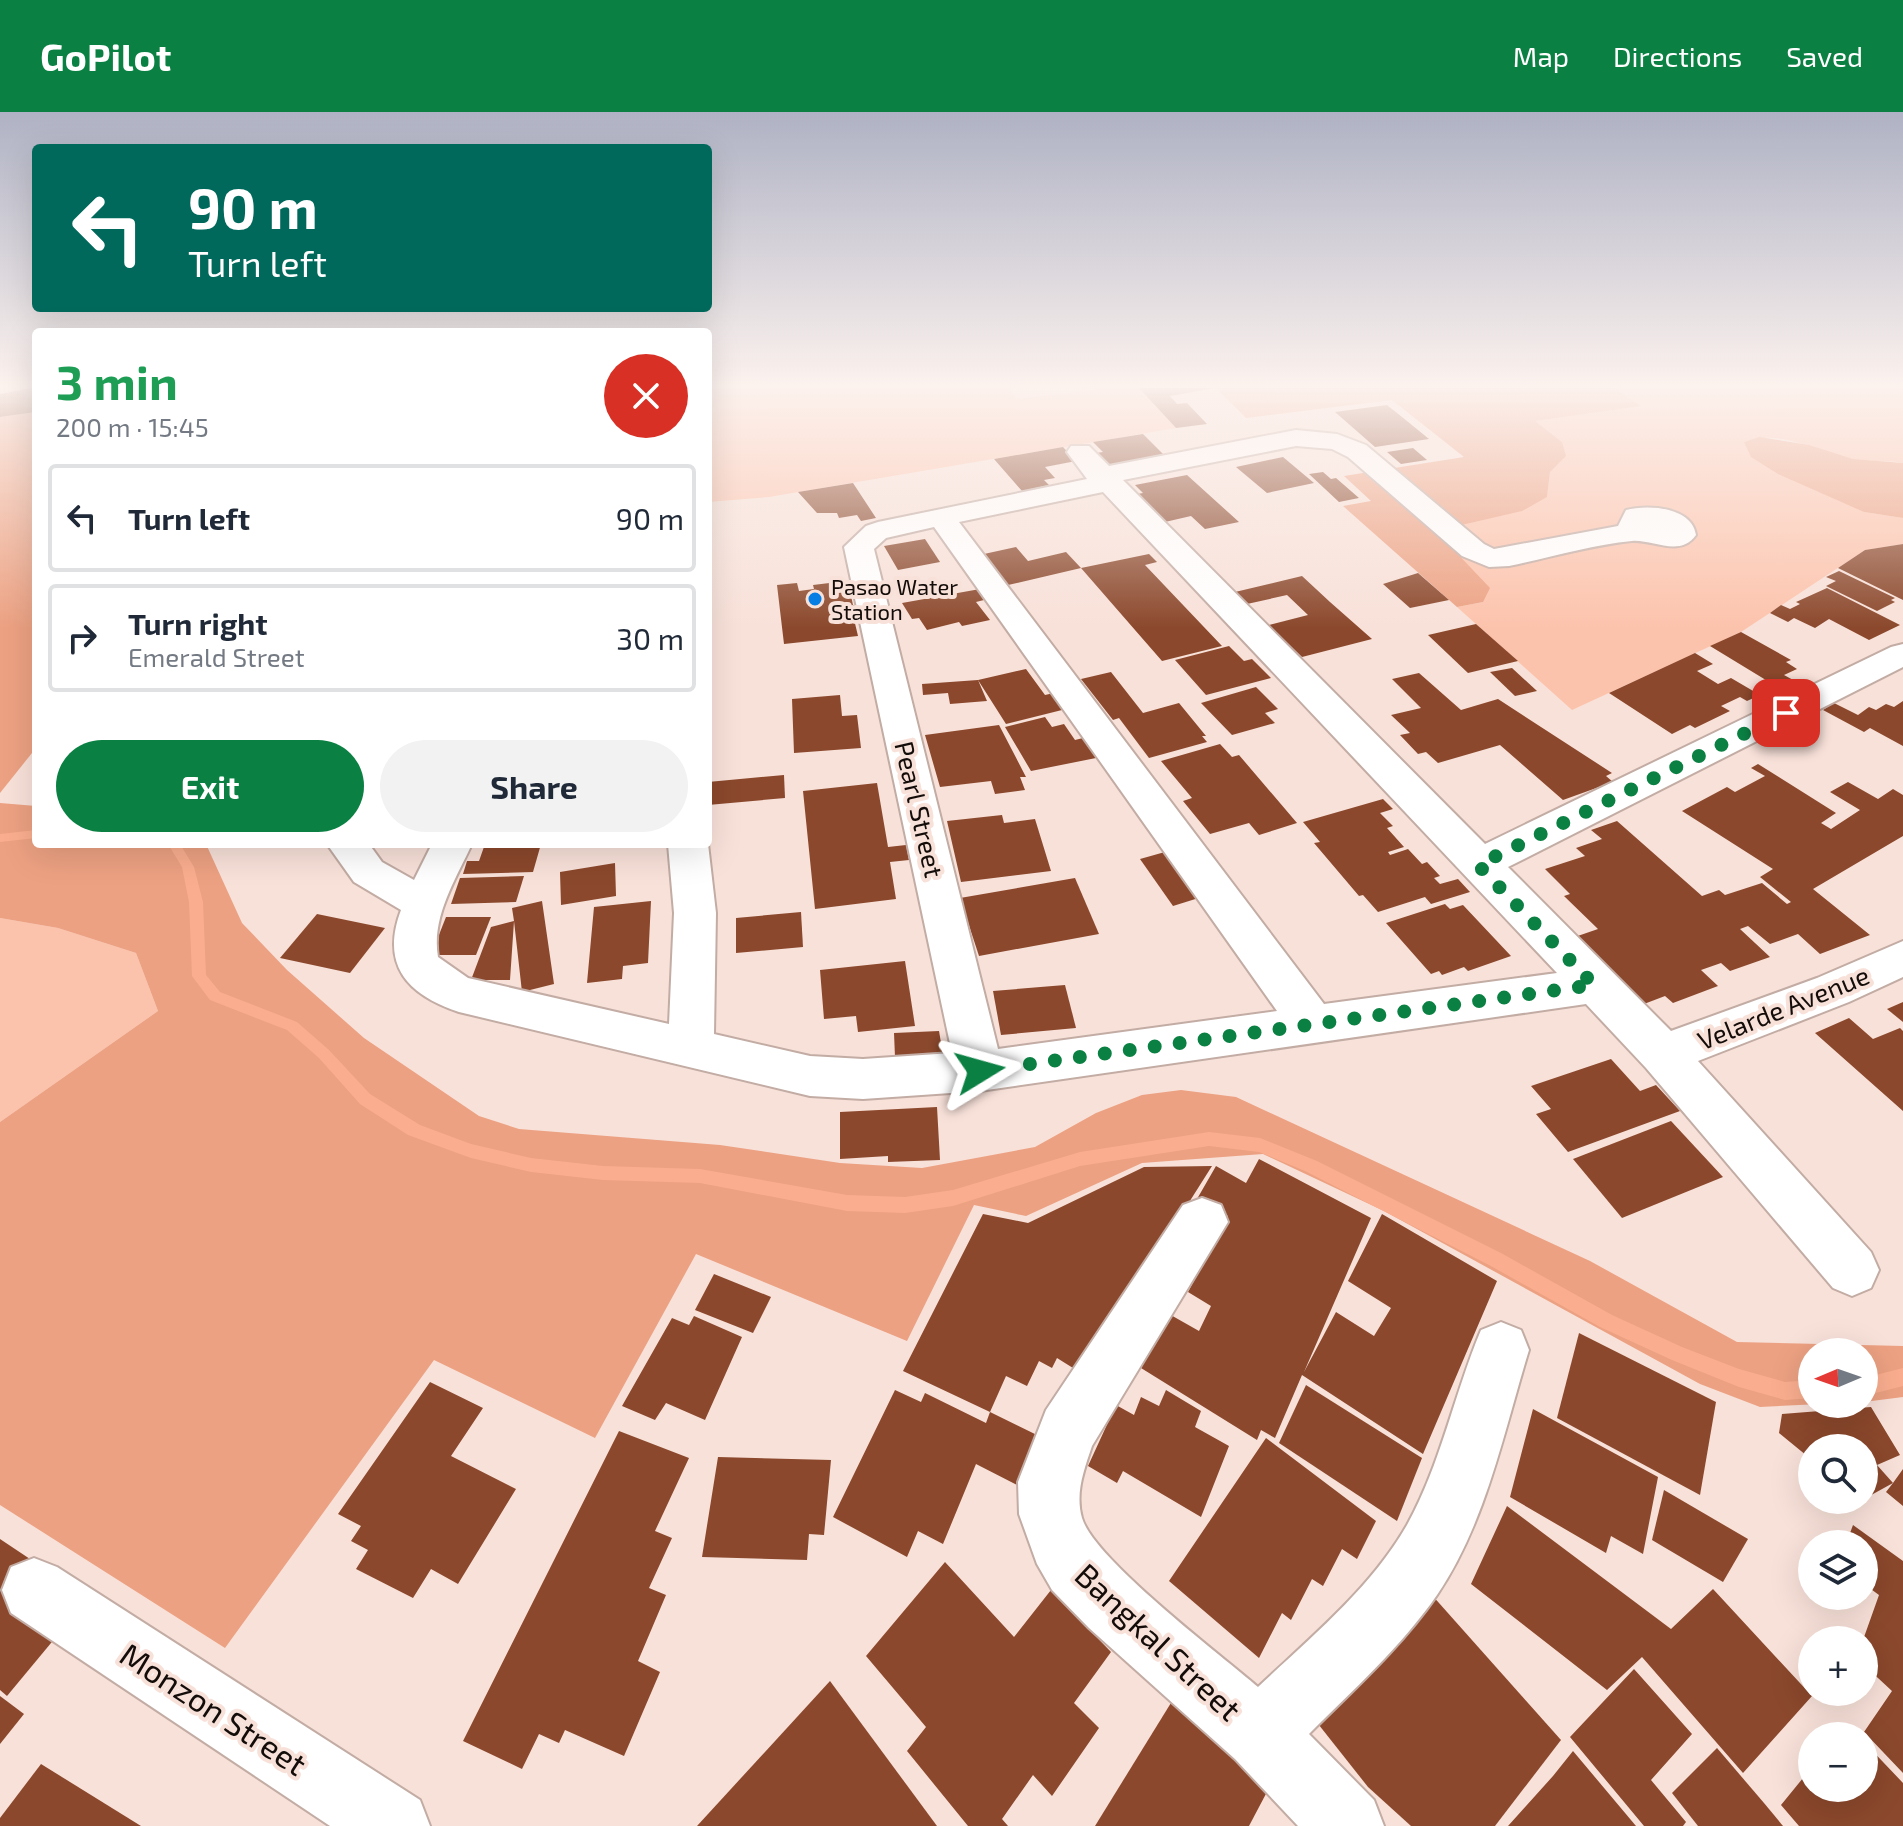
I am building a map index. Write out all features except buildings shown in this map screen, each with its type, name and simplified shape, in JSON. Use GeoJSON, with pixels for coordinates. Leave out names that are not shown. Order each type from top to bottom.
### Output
{"type":"FeatureCollection","features":[{"type":"Feature","properties":{"kind":"street"},"geometry":{"type":"LineString","coordinates":[[1093,468],[1096,485],[941,517],[1311,1022]]}},
{"type":"Feature","properties":{"kind":"street"},"geometry":{"type":"LineString","coordinates":[[1095,468],[1663,1054],[1852,1270]]}},
{"type":"Feature","properties":{"kind":"street"},"geometry":{"type":"LineString","coordinates":[[1102,468],[1116,472],[1137,468]]}},
{"type":"Feature","properties":{"kind":"street"},"geometry":{"type":"LineString","coordinates":[[1377,468],[1473,550],[1489,558],[1509,557],[1638,531]]}},
{"type":"Feature","properties":{"kind":"street","name":"Pearl Street"},"geometry":{"type":"LineString","coordinates":[[941,517],[876,532],[859,547],[980,1071]]}},
{"type":"Feature","properties":{"kind":"street"},"geometry":{"type":"LineString","coordinates":[[1478,865],[1903,654]]}},
{"type":"Feature","properties":{"kind":"street"},"geometry":{"type":"LineString","coordinates":[[350,848],[368,872],[425,905]]}},
{"type":"Feature","properties":{"kind":"street"},"geometry":{"type":"LineString","coordinates":[[450,848],[425,905],[414,941],[416,958],[424,972],[438,984],[459,994],[810,1076],[863,1079],[980,1071],[1311,1022],[1594,985]]}},
{"type":"Feature","properties":{"kind":"street"},"geometry":{"type":"LineString","coordinates":[[688,848],[695,913],[691,1047]]}},
{"type":"Feature","properties":{"kind":"street","name":"Velarde Avenue"},"geometry":{"type":"LineString","coordinates":[[1663,1054],[1833,990],[1903,958]]}},
{"type":"Feature","properties":{"kind":"street","name":"Bangkal Street"},"geometry":{"type":"LineString","coordinates":[[1202,1222],[1067,1431],[1049,1482],[1050,1514],[1059,1542],[1075,1567],[1112,1605],[1260,1734],[1348,1826]]}},
{"type":"Feature","properties":{"kind":"street"},"geometry":{"type":"LineString","coordinates":[[1260,1734],[1382,1610],[1415,1570],[1441,1525],[1501,1350]]}},
{"type":"Feature","properties":{"kind":"street","name":"Monzon Street"},"geometry":{"type":"LineString","coordinates":[[34,1590],[394,1826]]}},
{"type":"Feature","properties":{"kind":"shaded area"},"geometry":{"type":"Polygon","coordinates":[[[0,468],[32,468],[32,753],[0,793],[0,468]]]}},
{"type":"Feature","properties":{"kind":"shaded area"},"geometry":{"type":"Polygon","coordinates":[[[712,468],[940,468],[769,497],[712,502],[712,468]]]}},
{"type":"Feature","properties":{"kind":"shaded area"},"geometry":{"type":"Polygon","coordinates":[[[1395,468],[1554,468],[1550,472],[1547,497],[1522,511],[1457,526],[1454,550],[1490,588],[1483,602],[1457,607],[1343,506],[1371,501],[1344,476],[1395,468]]]}},
{"type":"Feature","properties":{"kind":"shaded area"},"geometry":{"type":"Polygon","coordinates":[[[1552,468],[1786,468],[1864,512],[1903,518],[1903,544],[1865,550],[1741,632],[1572,710],[1457,607],[1483,602],[1454,550],[1457,526],[1547,497],[1552,468]]]}},
{"type":"Feature","properties":{"kind":"shaded area"},"geometry":{"type":"Polygon","coordinates":[[[1768,468],[1903,468],[1903,518],[1864,512],[1768,468]]]}},
{"type":"Feature","properties":{"kind":"shaded area"},"geometry":{"type":"Polygon","coordinates":[[[0,803],[32,806],[32,848],[208,848],[242,923],[287,970],[364,1038],[479,1116],[519,1129],[720,1145],[840,1163],[922,1168],[1035,1147],[1096,1113],[1142,1095],[1181,1090],[1236,1097],[1590,1261],[1737,1342],[1798,1343],[1798,1405],[1760,1407],[1700,1384],[1384,1211],[1263,1154],[1142,1163],[1026,1216],[974,1205],[907,1341],[696,1254],[595,1438],[434,1360],[225,1648],[0,1505],[0,1122],[158,1011],[136,953],[58,928],[0,918],[0,803]]]}},
{"type":"Feature","properties":{"kind":"shaded area"},"geometry":{"type":"Polygon","coordinates":[[[0,918],[58,928],[136,953],[158,1011],[0,1122],[0,918]]]}},
{"type":"Feature","properties":{"kind":"shaded area"},"geometry":{"type":"Polygon","coordinates":[[[1878,1345],[1903,1346],[1903,1397],[1878,1400],[1878,1345]]]}},
{"type":"Feature","properties":{"kind":"waterway"},"geometry":{"type":"LineString","coordinates":[[0,838],[32,834]]}},
{"type":"Feature","properties":{"kind":"waterway"},"geometry":{"type":"LineString","coordinates":[[176,848],[188,867],[196,902],[199,976],[215,996],[292,1026],[324,1054],[365,1099],[414,1130],[471,1151],[531,1165],[603,1173],[700,1176],[847,1203],[905,1205],[953,1198],[1080,1159],[1209,1139],[1260,1145],[1311,1166],[1495,1259],[1606,1321],[1678,1354],[1739,1378],[1785,1391],[1798,1390]]}},
{"type":"Feature","properties":{"kind":"waterway"},"geometry":{"type":"LineString","coordinates":[[1878,1383],[1903,1377]]}},
{"type":"Feature","properties":{"kind":"place","name":"Pasao Water Station"},"geometry":{"type":"Point","coordinates":[815,599]}},
{"type":"Feature","properties":{"kind":"route"},"geometry":{"type":"LineString","coordinates":[[980,1071],[1311,1022],[1594,985],[1478,865],[1786,713]]}}]}
